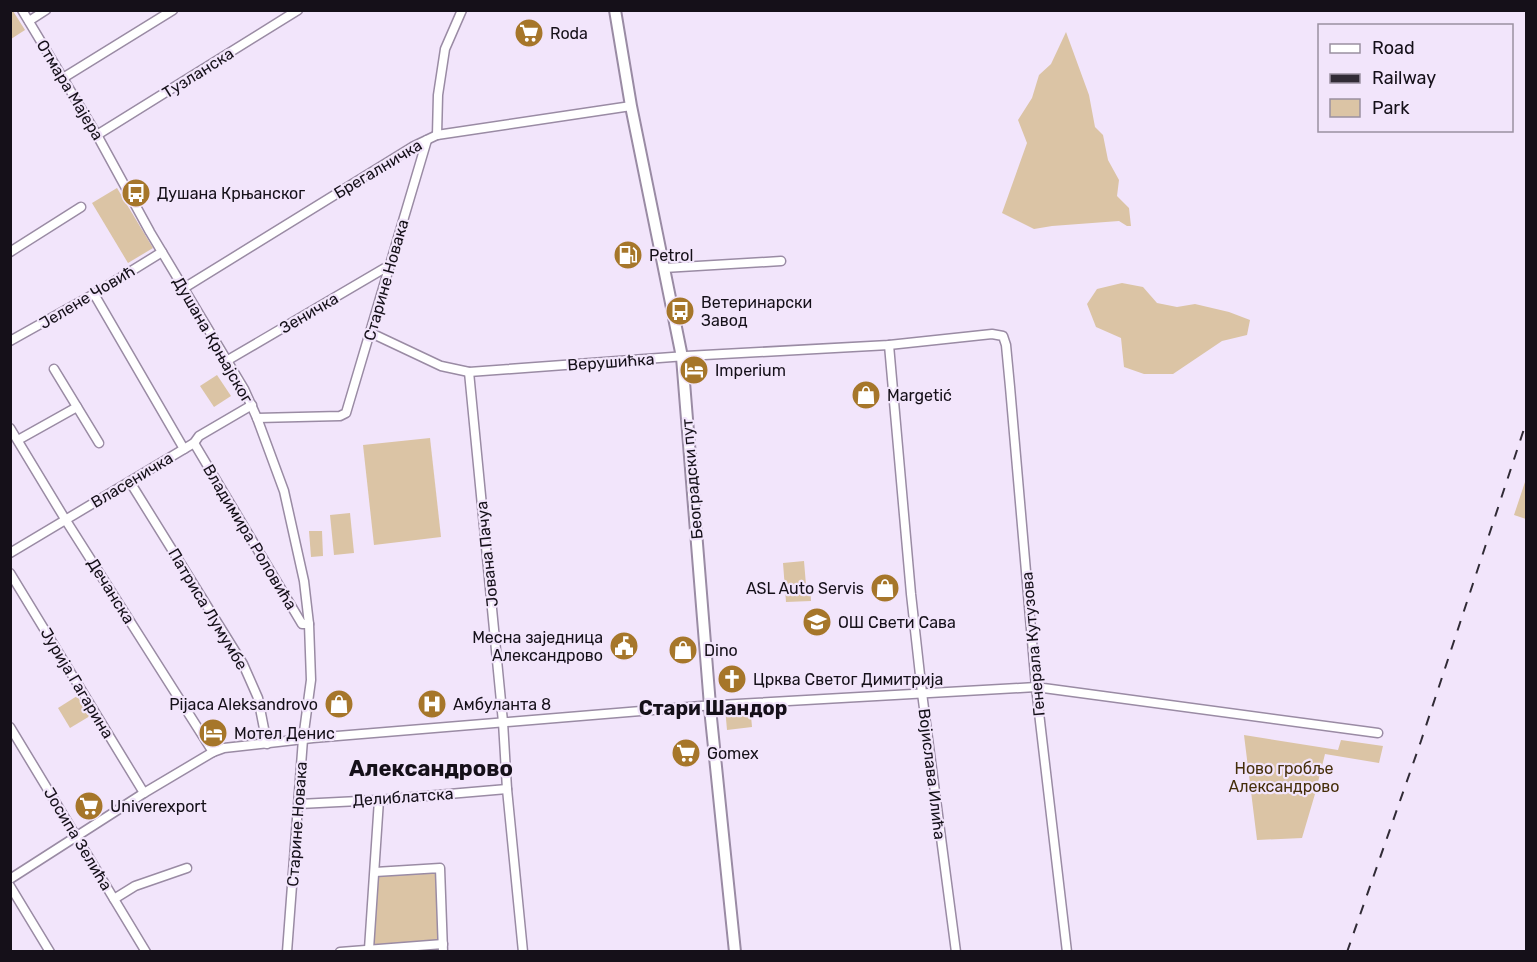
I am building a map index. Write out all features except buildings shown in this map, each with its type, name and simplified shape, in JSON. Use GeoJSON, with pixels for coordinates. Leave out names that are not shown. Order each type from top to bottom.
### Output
{"type":"FeatureCollection","features":[{"type":"Feature","properties":{"kind":"main road","name":"Београдски пут"},"geometry":{"type":"LineString","coordinates":[[615,10],[631,106],[682,357],[710,706],[735,951]]}},
{"type":"Feature","properties":{"kind":"street","name":"Отмара Мајера"},"geometry":{"type":"LineString","coordinates":[[22,10],[117,170]]}},
{"type":"Feature","properties":{"kind":"street"},"geometry":{"type":"LineString","coordinates":[[29,21],[46,10]]}},
{"type":"Feature","properties":{"kind":"street"},"geometry":{"type":"LineString","coordinates":[[63,78],[173,10]]}},
{"type":"Feature","properties":{"kind":"street","name":"Тузланска"},"geometry":{"type":"LineString","coordinates":[[98,135],[298,10]]}},
{"type":"Feature","properties":{"kind":"street"},"geometry":{"type":"LineString","coordinates":[[437,135],[436,111],[445,49],[462,10]]}},
{"type":"Feature","properties":{"kind":"street","name":"Брегалничка"},"geometry":{"type":"LineString","coordinates":[[184,288],[414,146],[437,135],[631,106]]}},
{"type":"Feature","properties":{"kind":"street","name":"Старине Новака"},"geometry":{"type":"LineString","coordinates":[[257,418],[340,416],[347,412],[427,140]]}},
{"type":"Feature","properties":{"kind":"street","name":"Душана Крњајског"},"geometry":{"type":"LineString","coordinates":[[117,170],[162,252],[228,360],[252,405],[284,491],[304,581],[309,624]]}},
{"type":"Feature","properties":{"kind":"street"},"geometry":{"type":"LineString","coordinates":[[10,252],[81,207]]}},
{"type":"Feature","properties":{"kind":"street","name":"Јелене Човић"},"geometry":{"type":"LineString","coordinates":[[10,341],[94,294],[162,252]]}},
{"type":"Feature","properties":{"kind":"street"},"geometry":{"type":"LineString","coordinates":[[664,268],[781,261]]}},
{"type":"Feature","properties":{"kind":"street","name":"Зеничка"},"geometry":{"type":"LineString","coordinates":[[228,360],[390,265]]}},
{"type":"Feature","properties":{"kind":"street"},"geometry":{"type":"LineString","coordinates":[[94,294],[184,449]]}},
{"type":"Feature","properties":{"kind":"street","name":"Верушићка"},"geometry":{"type":"LineString","coordinates":[[371,333],[441,366],[469,372],[889,345],[992,333],[1003,336]]}},
{"type":"Feature","properties":{"kind":"street","name":"Генерала Кутузова"},"geometry":{"type":"LineString","coordinates":[[1003,336],[1010,387],[1036,687],[1067,951]]}},
{"type":"Feature","properties":{"kind":"street","name":"Војислава Илића"},"geometry":{"type":"LineString","coordinates":[[889,345],[911,594],[956,951]]}},
{"type":"Feature","properties":{"kind":"street"},"geometry":{"type":"LineString","coordinates":[[54,369],[99,443]]}},
{"type":"Feature","properties":{"kind":"street","name":"Јована Пачуа"},"geometry":{"type":"LineString","coordinates":[[469,372],[504,722],[507,789],[523,951]]}},
{"type":"Feature","properties":{"kind":"street","name":"Власеничка"},"geometry":{"type":"LineString","coordinates":[[10,553],[194,443],[199,436],[252,405]]}},
{"type":"Feature","properties":{"kind":"street"},"geometry":{"type":"LineString","coordinates":[[18,440],[77,407]]}},
{"type":"Feature","properties":{"kind":"street","name":"Дечанска"},"geometry":{"type":"LineString","coordinates":[[10,428],[213,752]]}},
{"type":"Feature","properties":{"kind":"street","name":"Владимира Роловића"},"geometry":{"type":"LineString","coordinates":[[194,443],[302,624],[309,624]]}},
{"type":"Feature","properties":{"kind":"street","name":"Патриса Лумумбе"},"geometry":{"type":"LineString","coordinates":[[130,482],[243,664],[258,698],[267,744]]}},
{"type":"Feature","properties":{"kind":"street","name":"Јурија Гагарина"},"geometry":{"type":"LineString","coordinates":[[10,573],[144,793]]}},
{"type":"Feature","properties":{"kind":"street","name":"Старине Новака"},"geometry":{"type":"LineString","coordinates":[[287,951],[303,739],[311,680],[309,624]]}},
{"type":"Feature","properties":{"kind":"street"},"geometry":{"type":"LineString","coordinates":[[10,879],[144,793],[213,752],[224,748],[303,739],[710,706],[1036,687],[1378,733]]}},
{"type":"Feature","properties":{"kind":"street","name":"Јосипа Зелића"},"geometry":{"type":"LineString","coordinates":[[10,727],[146,951]]}},
{"type":"Feature","properties":{"kind":"street","name":"Делиблатска"},"geometry":{"type":"LineString","coordinates":[[299,804],[507,789]]}},
{"type":"Feature","properties":{"kind":"street"},"geometry":{"type":"LineString","coordinates":[[369,949],[379,800]]}},
{"type":"Feature","properties":{"kind":"street"},"geometry":{"type":"LineString","coordinates":[[114,899],[135,886],[187,868]]}},
{"type":"Feature","properties":{"kind":"street"},"geometry":{"type":"LineString","coordinates":[[340,951],[443,948],[440,868],[375,872]]}},
{"type":"Feature","properties":{"kind":"street"},"geometry":{"type":"LineString","coordinates":[[10,886],[50,951]]}},
{"type":"Feature","properties":{"kind":"green space"},"geometry":{"type":"Polygon","coordinates":[[[11,10],[25,30],[11,39],[11,10]]]}},
{"type":"Feature","properties":{"kind":"green space"},"geometry":{"type":"Polygon","coordinates":[[[1066,32],[1089,95],[1095,127],[1103,135],[1108,160],[1119,180],[1117,196],[1129,208],[1131,226],[1119,221],[1034,229],[1002,213],[1027,143],[1018,120],[1032,98],[1039,75],[1051,64],[1066,32]]]}},
{"type":"Feature","properties":{"kind":"green space"},"geometry":{"type":"Polygon","coordinates":[[[117,188],[153,248],[128,263],[92,203],[117,188]]]}},
{"type":"Feature","properties":{"kind":"green space"},"geometry":{"type":"Polygon","coordinates":[[[1122,283],[1143,287],[1157,303],[1177,307],[1195,304],[1229,312],[1250,320],[1247,335],[1222,341],[1173,374],[1144,374],[1124,367],[1121,338],[1096,327],[1087,304],[1097,289],[1122,283]]]}},
{"type":"Feature","properties":{"kind":"green space"},"geometry":{"type":"Polygon","coordinates":[[[217,375],[231,396],[214,407],[200,386],[217,375]]]}},
{"type":"Feature","properties":{"kind":"green space"},"geometry":{"type":"Polygon","coordinates":[[[430,438],[441,537],[374,545],[363,445],[430,438]]]}},
{"type":"Feature","properties":{"kind":"green space"},"geometry":{"type":"Polygon","coordinates":[[[1526,479],[1526,519],[1514,515],[1526,479]]]}},
{"type":"Feature","properties":{"kind":"green space"},"geometry":{"type":"Polygon","coordinates":[[[350,513],[354,553],[334,555],[330,515],[350,513]]]}},
{"type":"Feature","properties":{"kind":"green space"},"geometry":{"type":"Polygon","coordinates":[[[309,531],[322,531],[323,556],[311,557],[309,531]]]}},
{"type":"Feature","properties":{"kind":"green space"},"geometry":{"type":"Polygon","coordinates":[[[804,561],[806,585],[810,585],[811,601],[786,602],[783,563],[804,561]]]}},
{"type":"Feature","properties":{"kind":"green space"},"geometry":{"type":"Polygon","coordinates":[[[77,696],[90,716],[70,728],[58,708],[77,696]]]}},
{"type":"Feature","properties":{"kind":"green space"},"geometry":{"type":"Polygon","coordinates":[[[750,705],[752,727],[727,730],[725,707],[750,705]]]}},
{"type":"Feature","properties":{"kind":"green space","name":"Ново гробље Александрово"},"geometry":{"type":"Polygon","coordinates":[[[1244,735],[1338,750],[1341,740],[1383,746],[1379,763],[1325,754],[1302,838],[1257,840],[1244,735]]]}},
{"type":"Feature","properties":{"kind":"green space"},"geometry":{"type":"Polygon","coordinates":[[[436,872],[440,942],[373,946],[378,876],[436,872]]]}},
{"type":"Feature","properties":{"kind":"railway"},"geometry":{"type":"LineString","coordinates":[[1347,952],[1421,741],[1526,423]]}},
{"type":"Feature","properties":{"kind":"place","name":"Roda"},"geometry":{"type":"Point","coordinates":[529,33]}},
{"type":"Feature","properties":{"kind":"place","name":"Душана Крњанског"},"geometry":{"type":"Point","coordinates":[136,193]}},
{"type":"Feature","properties":{"kind":"place","name":"Petrol"},"geometry":{"type":"Point","coordinates":[628,255]}},
{"type":"Feature","properties":{"kind":"place","name":"Ветеринарски Завод"},"geometry":{"type":"Point","coordinates":[680,311]}},
{"type":"Feature","properties":{"kind":"place","name":"Imperium"},"geometry":{"type":"Point","coordinates":[694,370]}},
{"type":"Feature","properties":{"kind":"place","name":"Margetić"},"geometry":{"type":"Point","coordinates":[866,395]}},
{"type":"Feature","properties":{"kind":"place","name":"ASL Auto Servis"},"geometry":{"type":"Point","coordinates":[885,588]}},
{"type":"Feature","properties":{"kind":"place","name":"ОШ Свети Сава"},"geometry":{"type":"Point","coordinates":[817,622]}},
{"type":"Feature","properties":{"kind":"place","name":"Месна заједница Александрово"},"geometry":{"type":"Point","coordinates":[624,646]}},
{"type":"Feature","properties":{"kind":"place","name":"Dino"},"geometry":{"type":"Point","coordinates":[683,650]}},
{"type":"Feature","properties":{"kind":"place","name":"Црква Светог Димитрија"},"geometry":{"type":"Point","coordinates":[732,679]}},
{"type":"Feature","properties":{"kind":"place","name":"Pijaca Aleksandrovo"},"geometry":{"type":"Point","coordinates":[339,704]}},
{"type":"Feature","properties":{"kind":"place","name":"Амбуланта 8"},"geometry":{"type":"Point","coordinates":[432,704]}},
{"type":"Feature","properties":{"kind":"place","name":"Мотел Денис"},"geometry":{"type":"Point","coordinates":[213,733]}},
{"type":"Feature","properties":{"kind":"place","name":"Gomex"},"geometry":{"type":"Point","coordinates":[686,753]}},
{"type":"Feature","properties":{"kind":"place","name":"Univerexport"},"geometry":{"type":"Point","coordinates":[89,806]}},
{"type":"Feature","properties":{"kind":"district","name":"Стари Шандор"},"geometry":{"type":"Point","coordinates":[713,708]}},
{"type":"Feature","properties":{"kind":"district","name":"Александрово"},"geometry":{"type":"Point","coordinates":[431,768]}}]}
